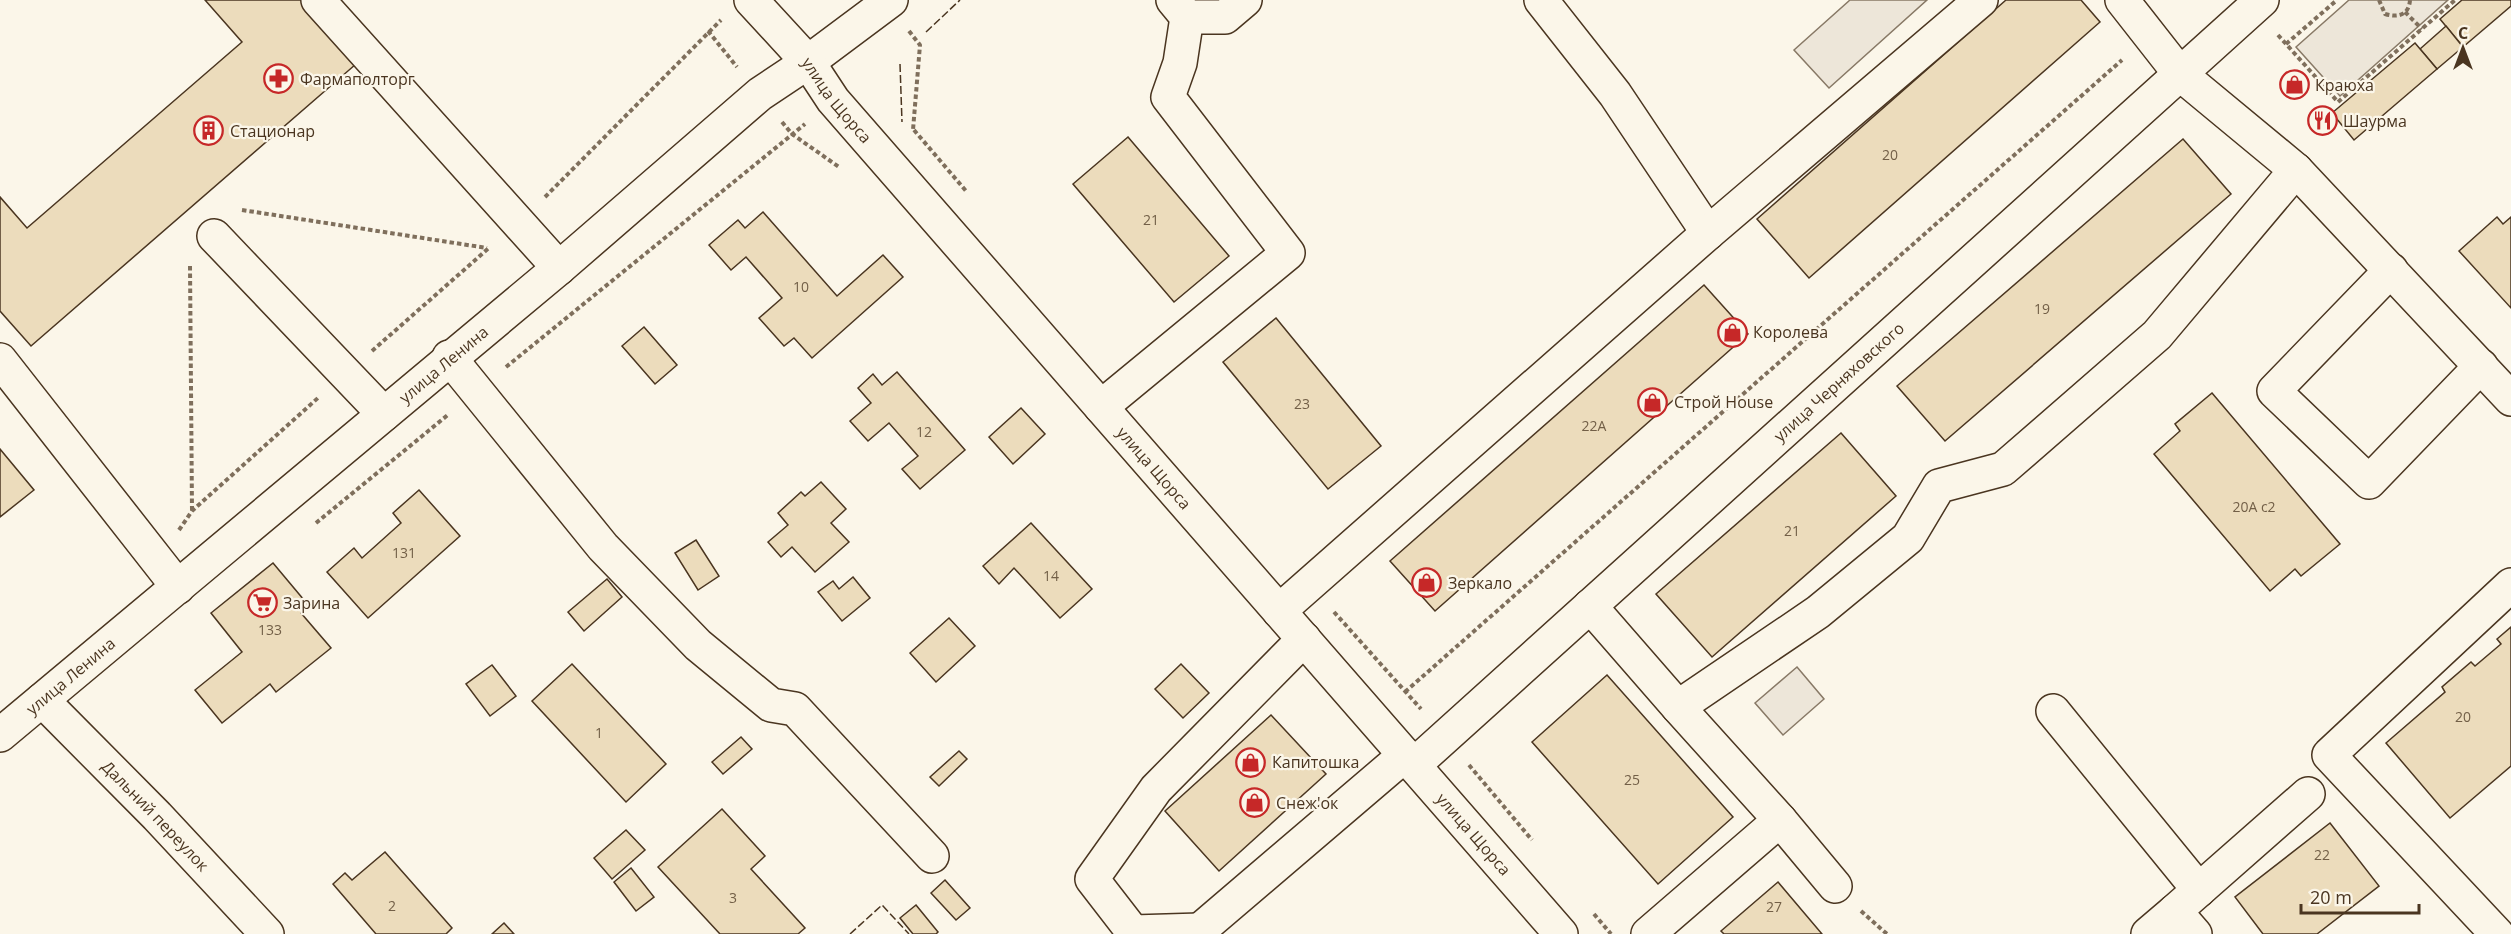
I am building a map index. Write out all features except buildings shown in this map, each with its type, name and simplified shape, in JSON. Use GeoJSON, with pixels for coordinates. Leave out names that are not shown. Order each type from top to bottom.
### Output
{"type":"FeatureCollection","features":[{"type":"Feature","properties":{"kind":"street"},"geometry":{"type":"LineString","coordinates":[[318,0],[559,268]]}},
{"type":"Feature","properties":{"kind":"street","name":"улица Щорса"},"geometry":{"type":"LineString","coordinates":[[752,0],[808,62],[833,100],[1561,934]]}},
{"type":"Feature","properties":{"kind":"street","name":"улица Ленина"},"geometry":{"type":"LineString","coordinates":[[0,735],[449,357],[559,268],[760,94],[808,62],[891,0]]}},
{"type":"Feature","properties":{"kind":"street"},"geometry":{"type":"LineString","coordinates":[[1101,407],[1288,253],[1168,97],[1180,63],[1180,9],[1225,17],[1245,0]]}},
{"type":"Feature","properties":{"kind":"street"},"geometry":{"type":"LineString","coordinates":[[1541,0],[1616,94],[1708,233]]}},
{"type":"Feature","properties":{"kind":"street"},"geometry":{"type":"LineString","coordinates":[[1279,611],[1708,233],[1981,0]]}},
{"type":"Feature","properties":{"kind":"street","name":"улица Черняховского"},"geometry":{"type":"LineString","coordinates":[[1199,932],[1409,760],[1590,606],[2258,4]]}},
{"type":"Feature","properties":{"kind":"street"},"geometry":{"type":"LineString","coordinates":[[2130,10],[2180,74],[2296,170],[2511,399]]}},
{"type":"Feature","properties":{"kind":"street"},"geometry":{"type":"LineString","coordinates":[[1678,707],[1818,612],[1908,538],[1939,486],[2003,470],[2157,335],[2296,170]]}},
{"type":"Feature","properties":{"kind":"street"},"geometry":{"type":"LineString","coordinates":[[214,236],[384,414]]}},
{"type":"Feature","properties":{"kind":"street"},"geometry":{"type":"LineString","coordinates":[[2391,270],[2274,391],[2368,482],[2481,366]]}},
{"type":"Feature","properties":{"kind":"street"},"geometry":{"type":"LineString","coordinates":[[449,357],[603,547],[682,629],[771,705],[795,709],[932,856]]}},
{"type":"Feature","properties":{"kind":"street"},"geometry":{"type":"LineString","coordinates":[[0,360],[178,587]]}},
{"type":"Feature","properties":{"kind":"street"},"geometry":{"type":"LineString","coordinates":[[2495,926],[2329,755],[2511,585]]}},
{"type":"Feature","properties":{"kind":"street"},"geometry":{"type":"LineString","coordinates":[[1590,606],[1780,820],[1835,886]]}},
{"type":"Feature","properties":{"kind":"street"},"geometry":{"type":"LineString","coordinates":[[1199,932],[1133,933],[1092,879],[1156,789],[1304,639]]}},
{"type":"Feature","properties":{"kind":"street","name":"Дальний переулок"},"geometry":{"type":"LineString","coordinates":[[42,700],[157,816],[267,934]]}},
{"type":"Feature","properties":{"kind":"street"},"geometry":{"type":"LineString","coordinates":[[2053,711],[2199,890]]}},
{"type":"Feature","properties":{"kind":"street"},"geometry":{"type":"LineString","coordinates":[[2148,934],[2185,922],[2199,890],[2308,794]]}},
{"type":"Feature","properties":{"kind":"street"},"geometry":{"type":"LineString","coordinates":[[1648,934],[1780,820]]}},
{"type":"Feature","properties":{"kind":"path"},"geometry":{"type":"LineString","coordinates":[[2286,44],[2337,0]]}},
{"type":"Feature","properties":{"kind":"path"},"geometry":{"type":"LineString","coordinates":[[2379,0],[2385,14],[2401,16],[2410,0]]}},
{"type":"Feature","properties":{"kind":"path"},"geometry":{"type":"LineString","coordinates":[[2258,4],[2286,44],[2338,102],[2455,0]]}},
{"type":"Feature","properties":{"kind":"path"},"geometry":{"type":"LineString","coordinates":[[1405,692],[2120,64],[2130,10]]}},
{"type":"Feature","properties":{"kind":"path"},"geometry":{"type":"LineString","coordinates":[[2405,12],[2422,29]]}},
{"type":"Feature","properties":{"kind":"path"},"geometry":{"type":"LineString","coordinates":[[158,561],[192,511],[519,224],[722,18]]}},
{"type":"Feature","properties":{"kind":"path"},"geometry":{"type":"LineString","coordinates":[[238,210],[488,249]]}},
{"type":"Feature","properties":{"kind":"path"},"geometry":{"type":"LineString","coordinates":[[190,258],[192,511]]}},
{"type":"Feature","properties":{"kind":"shaded area"},"geometry":{"type":"Polygon","coordinates":[[[1850,0],[1927,0],[1829,88],[1794,50],[1850,0]]]}},
{"type":"Feature","properties":{"kind":"shaded area"},"geometry":{"type":"Polygon","coordinates":[[[2349,0],[2448,0],[2340,96],[2296,47],[2349,0]]]}},
{"type":"Feature","properties":{"kind":"shaded area"},"geometry":{"type":"Polygon","coordinates":[[[1797,667],[1824,699],[1783,735],[1755,703],[1797,667]]]}},
{"type":"Feature","properties":{"kind":"fence"},"geometry":{"type":"LineString","coordinates":[[926,32],[960,0]]}},
{"type":"Feature","properties":{"kind":"fence"},"geometry":{"type":"LineString","coordinates":[[900,64],[902,122]]}},
{"type":"Feature","properties":{"kind":"fence"},"geometry":{"type":"LineString","coordinates":[[850,934],[882,905],[909,934]]}},
{"type":"Feature","properties":{"kind":"place","name":"Фармаполторг"},"geometry":{"type":"Point","coordinates":[279,79]}},
{"type":"Feature","properties":{"kind":"place","name":"Краюха"},"geometry":{"type":"Point","coordinates":[2294,85]}},
{"type":"Feature","properties":{"kind":"place","name":"Шаурма"},"geometry":{"type":"Point","coordinates":[2322,121]}},
{"type":"Feature","properties":{"kind":"place","name":"Стационар"},"geometry":{"type":"Point","coordinates":[209,131]}},
{"type":"Feature","properties":{"kind":"place","name":"Королева"},"geometry":{"type":"Point","coordinates":[1732,332]}},
{"type":"Feature","properties":{"kind":"place","name":"Строй House"},"geometry":{"type":"Point","coordinates":[1653,402]}},
{"type":"Feature","properties":{"kind":"place","name":"Зеркало"},"geometry":{"type":"Point","coordinates":[1427,583]}},
{"type":"Feature","properties":{"kind":"place","name":"Зарина"},"geometry":{"type":"Point","coordinates":[262,603]}},
{"type":"Feature","properties":{"kind":"place","name":"Капитошка"},"geometry":{"type":"Point","coordinates":[1251,762]}},
{"type":"Feature","properties":{"kind":"place","name":"Снеж'ок"},"geometry":{"type":"Point","coordinates":[1255,803]}}]}
